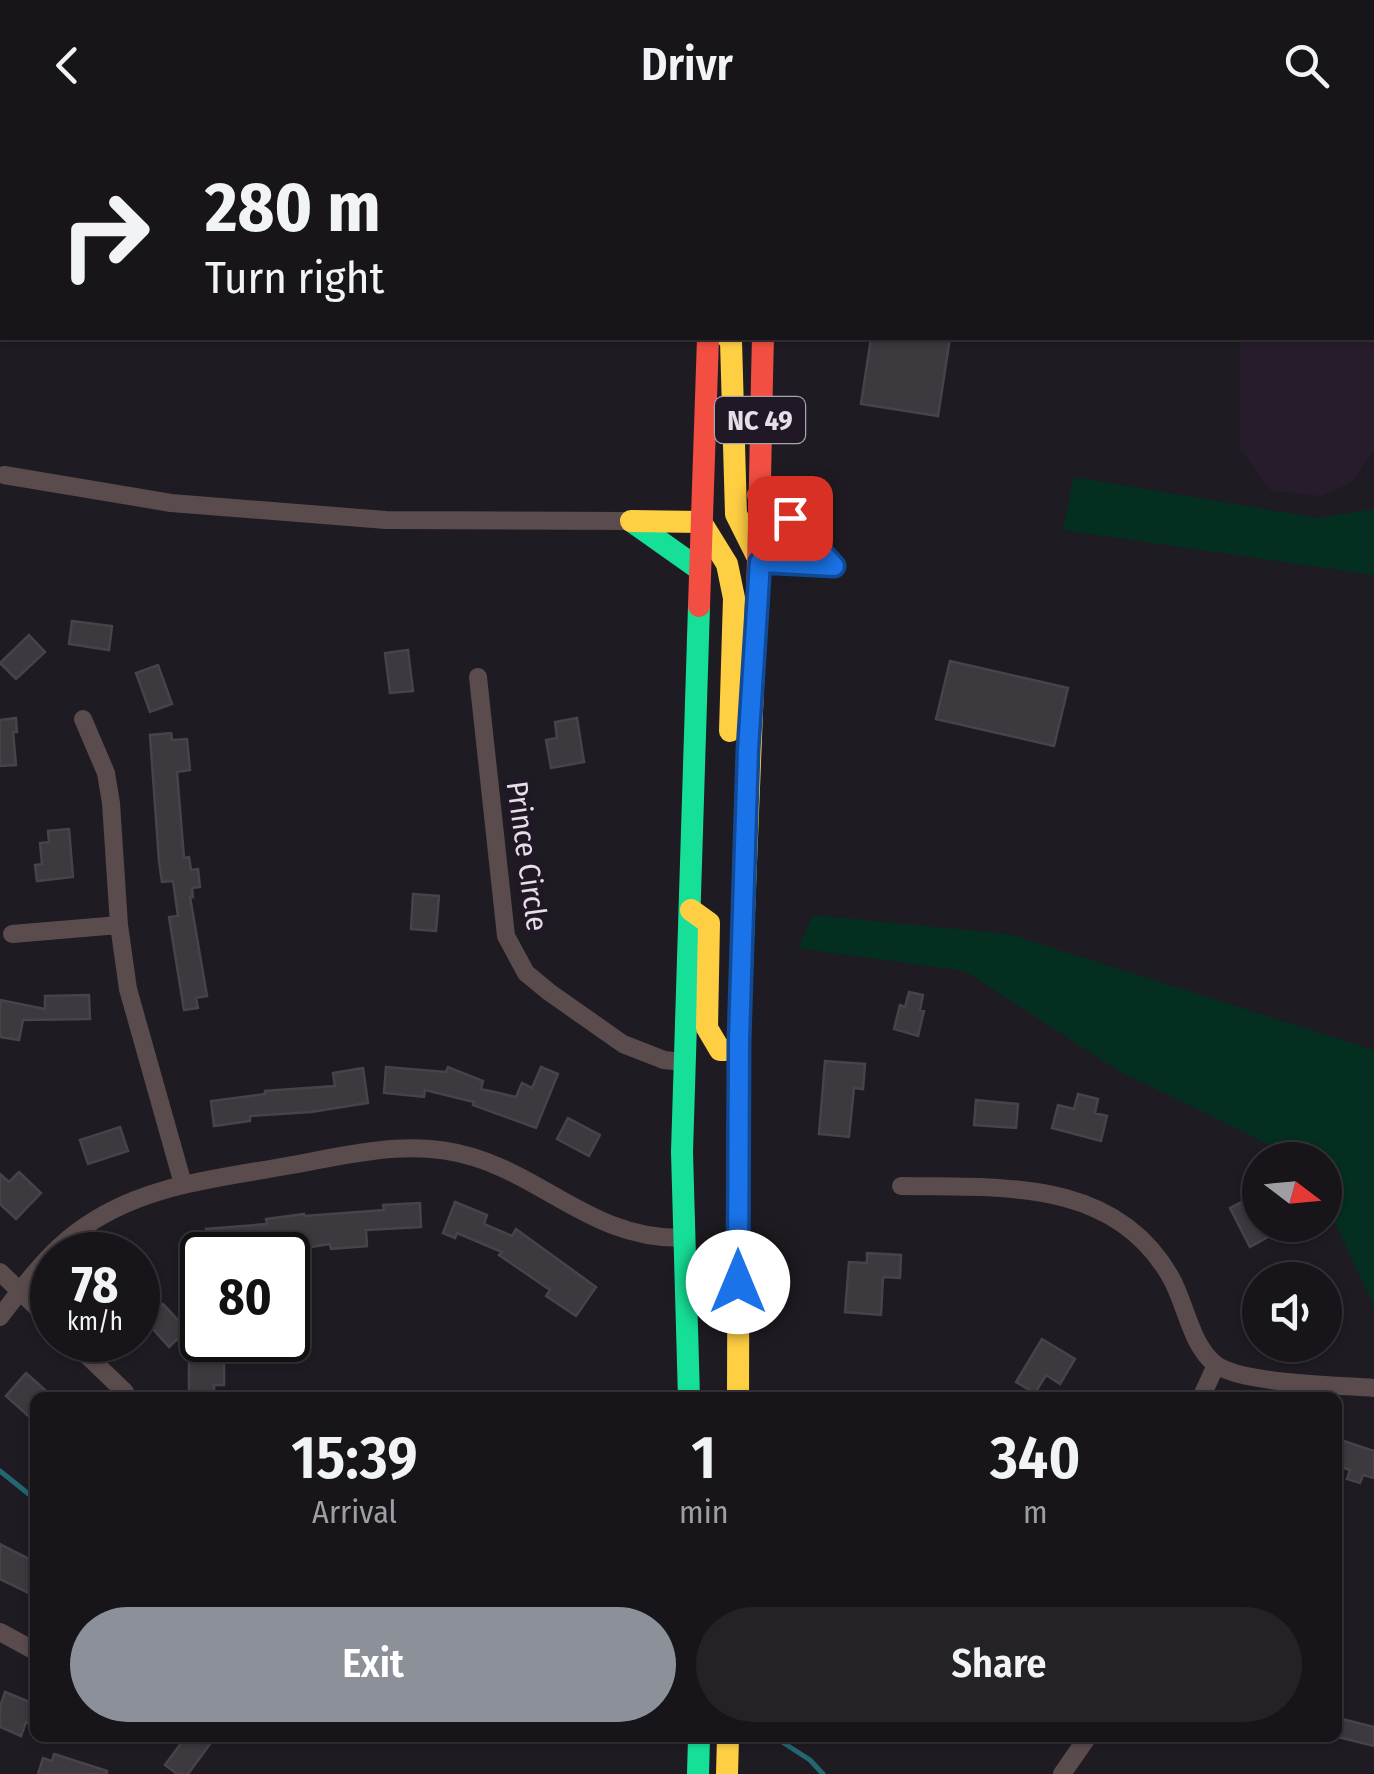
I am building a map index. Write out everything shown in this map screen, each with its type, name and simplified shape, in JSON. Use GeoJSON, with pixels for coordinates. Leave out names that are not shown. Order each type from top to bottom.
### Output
{"type":"FeatureCollection","features":[{"type":"Feature","properties":{"kind":"highway","name":"NC 49"},"geometry":{"type":"LineString","coordinates":[[689,1392],[683,1238],[684,1062],[708,340]]}},
{"type":"Feature","properties":{"kind":"highway"},"geometry":{"type":"LineString","coordinates":[[730,340],[736,514],[742,533],[760,562],[834,566],[790,518],[758,496]]}},
{"type":"Feature","properties":{"kind":"highway","name":"NC 49"},"geometry":{"type":"LineString","coordinates":[[738,1392],[739,1050],[748,750],[760,562],[763,340]]}},
{"type":"Feature","properties":{"kind":"highway"},"geometry":{"type":"LineString","coordinates":[[631,522],[701,522],[728,564],[734,598],[730,737],[748,750]]}},
{"type":"Feature","properties":{"kind":"highway"},"geometry":{"type":"LineString","coordinates":[[631,522],[699,569]]}},
{"type":"Feature","properties":{"kind":"highway"},"geometry":{"type":"LineString","coordinates":[[689,908],[709,924],[707,1028],[720,1050],[739,1050]]}},
{"type":"Feature","properties":{"kind":"highway"},"geometry":{"type":"LineString","coordinates":[[698,1774],[699,1742]]}},
{"type":"Feature","properties":{"kind":"highway"},"geometry":{"type":"LineString","coordinates":[[727,1774],[728,1742]]}},
{"type":"Feature","properties":{"kind":"street"},"geometry":{"type":"LineString","coordinates":[[4,475],[171,503],[386,520],[631,522]]}},
{"type":"Feature","properties":{"kind":"street","name":"Prince Circle"},"geometry":{"type":"LineString","coordinates":[[478,678],[506,936],[517,960],[550,992],[623,1044],[664,1060],[684,1062]]}},
{"type":"Feature","properties":{"kind":"street"},"geometry":{"type":"LineString","coordinates":[[83,720],[106,773],[128,989],[183,1184]]}},
{"type":"Feature","properties":{"kind":"street"},"geometry":{"type":"LineString","coordinates":[[12,934],[119,926]]}},
{"type":"Feature","properties":{"kind":"street"},"geometry":{"type":"LineString","coordinates":[[0,1317],[50,1256],[78,1231],[123,1204],[183,1184],[412,1146],[442,1149],[507,1170],[602,1223],[633,1234],[683,1238]]}},
{"type":"Feature","properties":{"kind":"street"},"geometry":{"type":"LineString","coordinates":[[901,1186],[1026,1189],[1097,1208],[1122,1223],[1160,1258],[1200,1347],[1216,1365],[1252,1377],[1374,1388]]}},
{"type":"Feature","properties":{"kind":"street"},"geometry":{"type":"LineString","coordinates":[[0,1272],[30,1301]]}},
{"type":"Feature","properties":{"kind":"street"},"geometry":{"type":"LineString","coordinates":[[94,1362],[125,1392]]}},
{"type":"Feature","properties":{"kind":"street"},"geometry":{"type":"LineString","coordinates":[[1204,1392],[1216,1365]]}},
{"type":"Feature","properties":{"kind":"street"},"geometry":{"type":"LineString","coordinates":[[0,1632],[30,1649]]}},
{"type":"Feature","properties":{"kind":"street"},"geometry":{"type":"LineString","coordinates":[[1062,1774],[1084,1742]]}},
{"type":"Feature","properties":{"kind":"shaded area"},"geometry":{"type":"Polygon","coordinates":[[[1240,340],[1374,340],[1374,450],[1352,482],[1321,496],[1271,491],[1240,449],[1240,340]]]}},
{"type":"Feature","properties":{"kind":"green space"},"geometry":{"type":"Polygon","coordinates":[[[1074,477],[1318,518],[1374,509],[1374,575],[1063,530],[1074,477]]]}},
{"type":"Feature","properties":{"kind":"green space"},"geometry":{"type":"Polygon","coordinates":[[[813,915],[1009,934],[1374,1050],[1374,1306],[1342,1237],[1342,1142],[1264,1142],[1119,1071],[965,971],[798,948],[813,915]]]}},
{"type":"Feature","properties":{"kind":"building"},"geometry":{"type":"Polygon","coordinates":[[[871,340],[950,340],[938,416],[861,404],[871,340]]]}},
{"type":"Feature","properties":{"kind":"building"},"geometry":{"type":"Polygon","coordinates":[[[72,621],[112,626],[109,650],[69,644],[72,621]]]}},
{"type":"Feature","properties":{"kind":"building"},"geometry":{"type":"Polygon","coordinates":[[[29,635],[45,652],[16,679],[0,663],[29,635]]]}},
{"type":"Feature","properties":{"kind":"building"},"geometry":{"type":"Polygon","coordinates":[[[408,650],[413,691],[390,693],[385,653],[408,650]]]}},
{"type":"Feature","properties":{"kind":"building"},"geometry":{"type":"Polygon","coordinates":[[[950,661],[1068,688],[1054,746],[936,719],[950,661]]]}},
{"type":"Feature","properties":{"kind":"building"},"geometry":{"type":"Polygon","coordinates":[[[158,665],[172,704],[150,712],[136,673],[158,665]]]}},
{"type":"Feature","properties":{"kind":"building"},"geometry":{"type":"Polygon","coordinates":[[[16,718],[16,765],[0,766],[0,720],[16,718]]]}},
{"type":"Feature","properties":{"kind":"building"},"geometry":{"type":"Polygon","coordinates":[[[577,718],[584,762],[551,768],[546,740],[557,738],[555,722],[577,718]]]}},
{"type":"Feature","properties":{"kind":"building"},"geometry":{"type":"Polygon","coordinates":[[[171,733],[172,740],[187,739],[190,770],[177,772],[184,858],[189,857],[191,870],[198,869],[200,887],[192,888],[190,897],[207,996],[196,998],[198,1008],[184,1010],[169,917],[178,916],[173,881],[162,882],[159,861],[150,735],[171,733]]]}},
{"type":"Feature","properties":{"kind":"building"},"geometry":{"type":"Polygon","coordinates":[[[69,829],[73,877],[37,881],[35,865],[42,864],[40,843],[49,842],[48,831],[69,829]]]}},
{"type":"Feature","properties":{"kind":"building"},"geometry":{"type":"Polygon","coordinates":[[[413,894],[439,896],[436,931],[411,929],[413,894]]]}},
{"type":"Feature","properties":{"kind":"building"},"geometry":{"type":"Polygon","coordinates":[[[909,992],[923,995],[918,1036],[894,1029],[900,1005],[905,1007],[909,992]]]}},
{"type":"Feature","properties":{"kind":"building"},"geometry":{"type":"Polygon","coordinates":[[[89,995],[90,1019],[23,1020],[19,1040],[0,1037],[0,1000],[45,1009],[45,996],[89,995]]]}},
{"type":"Feature","properties":{"kind":"building"},"geometry":{"type":"Polygon","coordinates":[[[825,1061],[865,1064],[863,1089],[854,1088],[849,1137],[819,1134],[825,1061]]]}},
{"type":"Feature","properties":{"kind":"building"},"geometry":{"type":"Polygon","coordinates":[[[386,1067],[446,1072],[448,1067],[483,1081],[481,1089],[516,1097],[522,1083],[532,1088],[541,1067],[558,1074],[536,1128],[473,1105],[474,1102],[425,1090],[424,1097],[384,1093],[386,1067]]]}},
{"type":"Feature","properties":{"kind":"building"},"geometry":{"type":"Polygon","coordinates":[[[363,1068],[368,1103],[250,1116],[250,1121],[214,1126],[211,1101],[265,1091],[335,1086],[333,1073],[363,1068]]]}},
{"type":"Feature","properties":{"kind":"building"},"geometry":{"type":"Polygon","coordinates":[[[1078,1094],[1098,1099],[1095,1113],[1107,1116],[1101,1141],[1052,1128],[1058,1105],[1074,1109],[1078,1094]]]}},
{"type":"Feature","properties":{"kind":"building"},"geometry":{"type":"Polygon","coordinates":[[[976,1100],[1018,1104],[1016,1128],[974,1125],[976,1100]]]}},
{"type":"Feature","properties":{"kind":"building"},"geometry":{"type":"Polygon","coordinates":[[[568,1118],[600,1135],[589,1156],[557,1139],[568,1118]]]}},
{"type":"Feature","properties":{"kind":"building"},"geometry":{"type":"Polygon","coordinates":[[[120,1127],[128,1151],[88,1164],[80,1140],[120,1127]]]}},
{"type":"Feature","properties":{"kind":"building"},"geometry":{"type":"Polygon","coordinates":[[[19,1172],[41,1193],[16,1219],[0,1204],[0,1174],[9,1182],[19,1172]]]}},
{"type":"Feature","properties":{"kind":"building"},"geometry":{"type":"Polygon","coordinates":[[[455,1202],[487,1215],[484,1224],[512,1236],[516,1229],[596,1287],[576,1316],[546,1296],[550,1290],[499,1255],[502,1252],[457,1233],[455,1238],[443,1233],[455,1202]]]}},
{"type":"Feature","properties":{"kind":"building"},"geometry":{"type":"Polygon","coordinates":[[[1242,1202],[1242,1231],[1230,1208],[1242,1202]]]}},
{"type":"Feature","properties":{"kind":"building"},"geometry":{"type":"Polygon","coordinates":[[[420,1203],[421,1227],[366,1230],[367,1246],[331,1249],[330,1244],[310,1247],[310,1232],[206,1232],[206,1229],[267,1224],[266,1219],[304,1214],[384,1210],[383,1205],[420,1203]]]}},
{"type":"Feature","properties":{"kind":"building"},"geometry":{"type":"Polygon","coordinates":[[[867,1253],[901,1255],[900,1278],[883,1277],[881,1315],[845,1312],[849,1262],[867,1263],[867,1253]]]}},
{"type":"Feature","properties":{"kind":"building"},"geometry":{"type":"Polygon","coordinates":[[[163,1304],[180,1322],[180,1337],[169,1347],[160,1337],[163,1304]]]}},
{"type":"Feature","properties":{"kind":"building"},"geometry":{"type":"Polygon","coordinates":[[[1042,1339],[1075,1359],[1060,1384],[1046,1375],[1033,1392],[1016,1382],[1042,1339]]]}},
{"type":"Feature","properties":{"kind":"building"},"geometry":{"type":"Polygon","coordinates":[[[189,1362],[224,1362],[224,1385],[214,1385],[214,1392],[189,1392],[189,1362]]]}},
{"type":"Feature","properties":{"kind":"building"},"geometry":{"type":"Polygon","coordinates":[[[26,1373],[47,1392],[30,1392],[30,1418],[6,1396],[26,1373]]]}},
{"type":"Feature","properties":{"kind":"building"},"geometry":{"type":"Polygon","coordinates":[[[1342,1440],[1374,1451],[1374,1478],[1363,1475],[1360,1483],[1347,1479],[1350,1470],[1342,1467],[1342,1440]]]}},
{"type":"Feature","properties":{"kind":"building"},"geometry":{"type":"Polygon","coordinates":[[[0,1544],[30,1559],[30,1594],[0,1579],[0,1544]]]}},
{"type":"Feature","properties":{"kind":"building"},"geometry":{"type":"Polygon","coordinates":[[[5,1692],[30,1702],[30,1724],[26,1722],[21,1736],[0,1727],[5,1692]]]}},
{"type":"Feature","properties":{"kind":"building"},"geometry":{"type":"Polygon","coordinates":[[[1342,1719],[1374,1727],[1374,1746],[1342,1738],[1342,1719]]]}},
{"type":"Feature","properties":{"kind":"building"},"geometry":{"type":"Polygon","coordinates":[[[182,1742],[210,1744],[188,1774],[177,1774],[165,1765],[182,1742]]]}},
{"type":"Feature","properties":{"kind":"building"},"geometry":{"type":"Polygon","coordinates":[[[54,1754],[107,1774],[38,1774],[43,1758],[52,1761],[54,1754]]]}},
{"type":"Feature","properties":{"kind":"waterway"},"geometry":{"type":"LineString","coordinates":[[0,1471],[30,1495]]}},
{"type":"Feature","properties":{"kind":"waterway"},"geometry":{"type":"LineString","coordinates":[[782,1742],[823,1774]]}},
{"type":"Feature","properties":{"kind":"traffic: fast"},"geometry":{"type":"LineString","coordinates":[[634,523],[699,569]]}},
{"type":"Feature","properties":{"kind":"traffic: fast"},"geometry":{"type":"LineString","coordinates":[[689,1392],[682,1152],[699,606]]}},
{"type":"Feature","properties":{"kind":"traffic: fast"},"geometry":{"type":"LineString","coordinates":[[698,1774],[699,1742]]}},
{"type":"Feature","properties":{"kind":"traffic: slow"},"geometry":{"type":"LineString","coordinates":[[730,340],[736,514],[760,562],[833,566]]}},
{"type":"Feature","properties":{"kind":"traffic: slow"},"geometry":{"type":"LineString","coordinates":[[631,521],[701,522],[727,564],[734,598],[730,731]]}},
{"type":"Feature","properties":{"kind":"traffic: slow"},"geometry":{"type":"LineString","coordinates":[[738,1392],[739,1039],[754,662]]}},
{"type":"Feature","properties":{"kind":"traffic: slow"},"geometry":{"type":"LineString","coordinates":[[691,910],[709,923],[707,1028],[720,1050],[739,1050]]}},
{"type":"Feature","properties":{"kind":"traffic: slow"},"geometry":{"type":"LineString","coordinates":[[727,1774],[728,1742]]}},
{"type":"Feature","properties":{"kind":"traffic: jam"},"geometry":{"type":"LineString","coordinates":[[699,606],[708,340]]}},
{"type":"Feature","properties":{"kind":"traffic: jam"},"geometry":{"type":"LineString","coordinates":[[754,662],[763,340]]}},
{"type":"Feature","properties":{"kind":"traffic: jam"},"geometry":{"type":"LineString","coordinates":[[758,495],[789,518],[833,566]]}},
{"type":"Feature","properties":{"kind":"route"},"geometry":{"type":"LineString","coordinates":[[738,1282],[739,1040],[748,750],[760,562],[834,566],[790,518]]}}]}
